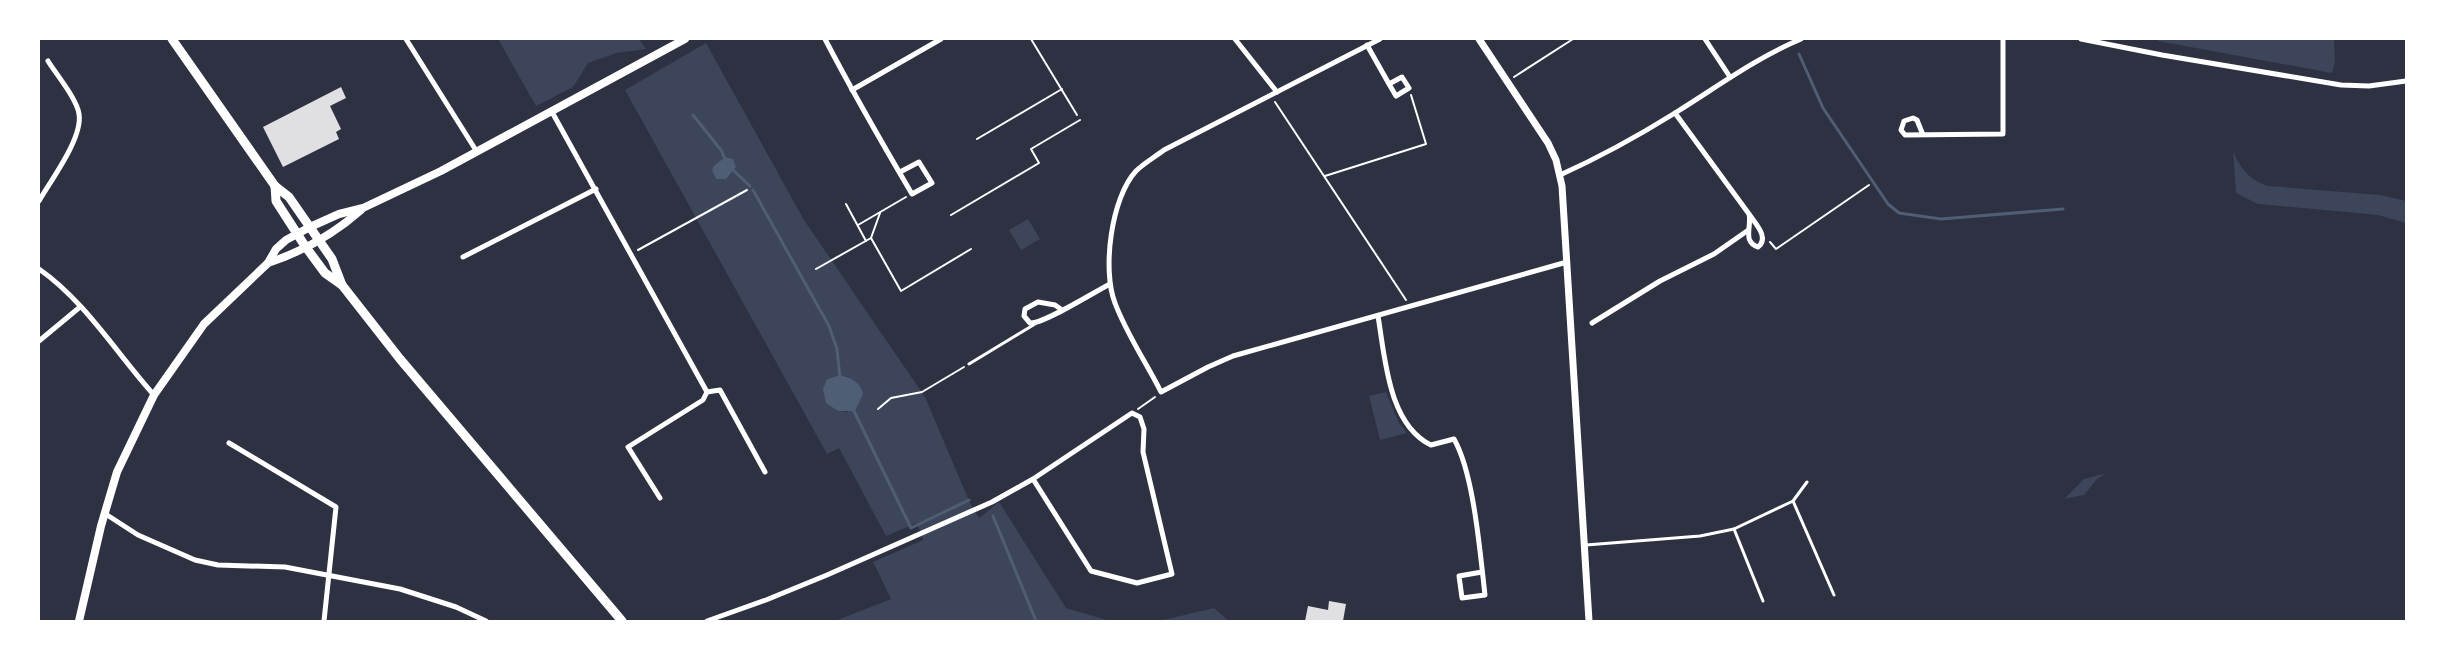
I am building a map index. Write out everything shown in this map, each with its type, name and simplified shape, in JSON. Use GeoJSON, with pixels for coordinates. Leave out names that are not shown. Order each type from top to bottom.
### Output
{"type":"FeatureCollection","features":[{"type":"Feature","properties":{"kind":"main road"},"geometry":{"type":"LineString","coordinates":[[172,39],[275,186],[289,197],[319,239],[336,266],[342,285]]}},
{"type":"Feature","properties":{"kind":"main road"},"geometry":{"type":"LineString","coordinates":[[79,621],[104,513],[117,472],[154,395],[204,324],[268,263],[276,249],[310,226],[339,214],[363,208],[477,152],[685,39]]}},
{"type":"Feature","properties":{"kind":"main road"},"geometry":{"type":"LineString","coordinates":[[275,186],[276,201],[325,273],[342,285],[400,359],[622,621]]}},
{"type":"Feature","properties":{"kind":"main road"},"geometry":{"type":"LineString","coordinates":[[268,263],[285,257],[342,227],[363,208]]}},
{"type":"Feature","properties":{"kind":"street"},"geometry":{"type":"LineString","coordinates":[[406,39],[477,152]]}},
{"type":"Feature","properties":{"kind":"street"},"geometry":{"type":"LineString","coordinates":[[824,39],[912,194],[932,182],[919,162],[900,172]]}},
{"type":"Feature","properties":{"kind":"street"},"geometry":{"type":"LineString","coordinates":[[852,90],[941,39]]}},
{"type":"Feature","properties":{"kind":"street"},"geometry":{"type":"LineString","coordinates":[[1236,39],[1277,92]]}},
{"type":"Feature","properties":{"kind":"street"},"geometry":{"type":"LineString","coordinates":[[1380,39],[1164,150],[1136,172],[1121,197],[1113,224],[1110,284],[1115,303],[1161,392],[1233,356],[1568,262]]}},
{"type":"Feature","properties":{"kind":"street"},"geometry":{"type":"LineString","coordinates":[[1479,39],[1548,143],[1560,175],[1568,262],[1590,621]]}},
{"type":"Feature","properties":{"kind":"street"},"geometry":{"type":"LineString","coordinates":[[1704,39],[1730,77]]}},
{"type":"Feature","properties":{"kind":"street"},"geometry":{"type":"LineString","coordinates":[[1560,175],[1591,162],[1676,113],[1730,77],[1801,39]]}},
{"type":"Feature","properties":{"kind":"street"},"geometry":{"type":"LineString","coordinates":[[1923,135],[1917,120],[1912,118],[1904,121],[1901,126],[1903,133],[1923,135],[2003,134],[2003,39]]}},
{"type":"Feature","properties":{"kind":"street"},"geometry":{"type":"LineString","coordinates":[[2081,39],[2162,55],[2341,85],[2369,86],[2406,81]]}},
{"type":"Feature","properties":{"kind":"street"},"geometry":{"type":"LineString","coordinates":[[1367,45],[1389,84],[1396,96],[1409,88],[1402,77],[1389,84]]}},
{"type":"Feature","properties":{"kind":"street"},"geometry":{"type":"LineString","coordinates":[[39,201],[76,138],[80,115],[48,61]]}},
{"type":"Feature","properties":{"kind":"street"},"geometry":{"type":"LineString","coordinates":[[552,112],[707,392]]}},
{"type":"Feature","properties":{"kind":"street"},"geometry":{"type":"LineString","coordinates":[[1676,113],[1749,214],[1764,236],[1761,246],[1754,246],[1749,240],[1748,231],[1751,223],[1749,214]]}},
{"type":"Feature","properties":{"kind":"street"},"geometry":{"type":"LineString","coordinates":[[463,257],[596,189]]}},
{"type":"Feature","properties":{"kind":"street"},"geometry":{"type":"LineString","coordinates":[[1592,323],[1660,281],[1714,254],[1748,231]]}},
{"type":"Feature","properties":{"kind":"street"},"geometry":{"type":"LineString","coordinates":[[39,269],[52,278],[80,307],[154,395]]}},
{"type":"Feature","properties":{"kind":"street"},"geometry":{"type":"LineString","coordinates":[[1062,310],[1047,302],[1038,302],[1025,309],[1024,316],[1030,323],[1036,324],[1062,310],[1110,284]]}},
{"type":"Feature","properties":{"kind":"street"},"geometry":{"type":"LineString","coordinates":[[39,341],[80,307]]}},
{"type":"Feature","properties":{"kind":"street"},"geometry":{"type":"LineString","coordinates":[[1378,316],[1392,395],[1399,411],[1424,441],[1431,445],[1454,439],[1461,451],[1474,511],[1482,572],[1485,595],[1462,598],[1459,576],[1482,572]]}},
{"type":"Feature","properties":{"kind":"street"},"geometry":{"type":"LineString","coordinates":[[707,392],[720,390],[764,472]]}},
{"type":"Feature","properties":{"kind":"street"},"geometry":{"type":"LineString","coordinates":[[660,498],[628,446],[703,400],[707,392]]}},
{"type":"Feature","properties":{"kind":"street"},"geometry":{"type":"LineString","coordinates":[[707,621],[766,600],[834,572],[992,502],[1033,479],[1132,413],[1140,417],[1144,429],[1143,452],[1172,574],[1138,583],[1091,571],[1033,479]]}},
{"type":"Feature","properties":{"kind":"street"},"geometry":{"type":"LineString","coordinates":[[229,443],[336,507],[324,621]]}},
{"type":"Feature","properties":{"kind":"street"},"geometry":{"type":"LineString","coordinates":[[104,513],[138,535],[194,560],[218,565],[284,567],[400,589],[456,607],[486,621]]}},
{"type":"Feature","properties":{"kind":"lane"},"geometry":{"type":"LineString","coordinates":[[969,364],[1036,324]]}},
{"type":"Feature","properties":{"kind":"lane"},"geometry":{"type":"LineString","coordinates":[[1585,545],[1700,536],[1734,529],[1793,501],[1807,482]]}},
{"type":"Feature","properties":{"kind":"lane"},"geometry":{"type":"LineString","coordinates":[[1793,501],[1834,595]]}},
{"type":"Feature","properties":{"kind":"lane"},"geometry":{"type":"LineString","coordinates":[[1734,529],[1764,601]]}},
{"type":"Feature","properties":{"kind":"path"},"geometry":{"type":"LineString","coordinates":[[1031,39],[1077,115]]}},
{"type":"Feature","properties":{"kind":"path"},"geometry":{"type":"LineString","coordinates":[[1508,80],[1573,39]]}},
{"type":"Feature","properties":{"kind":"path"},"geometry":{"type":"LineString","coordinates":[[1325,176],[1426,144],[1409,88]]}},
{"type":"Feature","properties":{"kind":"path"},"geometry":{"type":"LineString","coordinates":[[977,139],[1062,89]]}},
{"type":"Feature","properties":{"kind":"path"},"geometry":{"type":"LineString","coordinates":[[1271,95],[1410,307]]}},
{"type":"Feature","properties":{"kind":"path"},"geometry":{"type":"LineString","coordinates":[[951,215],[1039,163],[1031,149],[1080,120]]}},
{"type":"Feature","properties":{"kind":"path"},"geometry":{"type":"LineString","coordinates":[[1764,236],[1776,250],[1869,185]]}},
{"type":"Feature","properties":{"kind":"path"},"geometry":{"type":"LineString","coordinates":[[632,254],[747,190]]}},
{"type":"Feature","properties":{"kind":"path"},"geometry":{"type":"LineString","coordinates":[[858,225],[912,194]]}},
{"type":"Feature","properties":{"kind":"path"},"geometry":{"type":"LineString","coordinates":[[846,204],[866,241]]}},
{"type":"Feature","properties":{"kind":"path"},"geometry":{"type":"LineString","coordinates":[[816,269],[871,238],[880,213]]}},
{"type":"Feature","properties":{"kind":"path"},"geometry":{"type":"LineString","coordinates":[[871,238],[901,291],[970,249]]}},
{"type":"Feature","properties":{"kind":"path"},"geometry":{"type":"LineString","coordinates":[[878,409],[891,398],[922,392],[969,364]]}},
{"type":"Feature","properties":{"kind":"path"},"geometry":{"type":"LineString","coordinates":[[1132,413],[1161,392]]}},
{"type":"Feature","properties":{"kind":"shaded area"},"geometry":{"type":"Polygon","coordinates":[[[498,39],[639,39],[646,49],[617,53],[588,63],[573,87],[536,106],[498,39]]]}},
{"type":"Feature","properties":{"kind":"shaded area"},"geometry":{"type":"Polygon","coordinates":[[[2157,39],[2334,39],[2335,62],[2332,73],[2158,41],[2157,39]]]}},
{"type":"Feature","properties":{"kind":"shaded area"},"geometry":{"type":"Polygon","coordinates":[[[706,43],[804,220],[925,397],[970,503],[979,518],[999,502],[1066,608],[1110,621],[835,621],[891,599],[873,562],[923,540],[917,523],[886,536],[839,448],[827,454],[625,90],[706,43]],[[840,375],[827,379],[838,411],[848,412],[849,377],[840,375]]]}},
{"type":"Feature","properties":{"kind":"shaded area"},"geometry":{"type":"Polygon","coordinates":[[[2233,151],[2246,173],[2261,184],[2381,195],[2406,201],[2406,223],[2378,215],[2258,204],[2236,193],[2233,151]]]}},
{"type":"Feature","properties":{"kind":"shaded area"},"geometry":{"type":"Polygon","coordinates":[[[725,157],[733,159],[736,167],[726,179],[716,179],[712,170],[725,157]]]}},
{"type":"Feature","properties":{"kind":"shaded area"},"geometry":{"type":"Polygon","coordinates":[[[1028,219],[1040,239],[1021,250],[1009,230],[1028,219]]]}},
{"type":"Feature","properties":{"kind":"shaded area"},"geometry":{"type":"Polygon","coordinates":[[[840,375],[855,381],[862,390],[863,394],[855,411],[838,411],[826,403],[823,389],[827,379],[840,375]]]}},
{"type":"Feature","properties":{"kind":"shaded area"},"geometry":{"type":"Polygon","coordinates":[[[1386,392],[1399,423],[1407,433],[1380,440],[1369,396],[1386,392]]]}},
{"type":"Feature","properties":{"kind":"shaded area"},"geometry":{"type":"Polygon","coordinates":[[[2106,473],[2097,479],[2084,495],[2064,499],[2084,479],[2106,473]]]}},
{"type":"Feature","properties":{"kind":"shaded area"},"geometry":{"type":"Polygon","coordinates":[[[1214,608],[1229,621],[1159,621],[1214,608]]]}},
{"type":"Feature","properties":{"kind":"building"},"geometry":{"type":"Polygon","coordinates":[[[341,87],[346,98],[330,106],[341,129],[336,132],[339,139],[283,167],[263,127],[341,87]]]}},
{"type":"Feature","properties":{"kind":"building"},"geometry":{"type":"Polygon","coordinates":[[[1329,601],[1346,604],[1343,621],[1305,621],[1308,606],[1328,610],[1329,601]]]}},
{"type":"Feature","properties":{"kind":"waterway"},"geometry":{"type":"LineString","coordinates":[[1799,54],[1823,108],[1888,204],[1899,213],[1941,219],[2063,209]]}},
{"type":"Feature","properties":{"kind":"waterway"},"geometry":{"type":"LineString","coordinates":[[693,115],[721,150],[726,161]]}},
{"type":"Feature","properties":{"kind":"waterway"},"geometry":{"type":"LineString","coordinates":[[733,170],[750,186]]}},
{"type":"Feature","properties":{"kind":"waterway"},"geometry":{"type":"LineString","coordinates":[[753,190],[829,326],[837,349],[840,378]]}},
{"type":"Feature","properties":{"kind":"waterway"},"geometry":{"type":"LineString","coordinates":[[853,409],[911,528],[969,500]]}},
{"type":"Feature","properties":{"kind":"waterway"},"geometry":{"type":"LineString","coordinates":[[993,516],[1036,621]]}}]}
